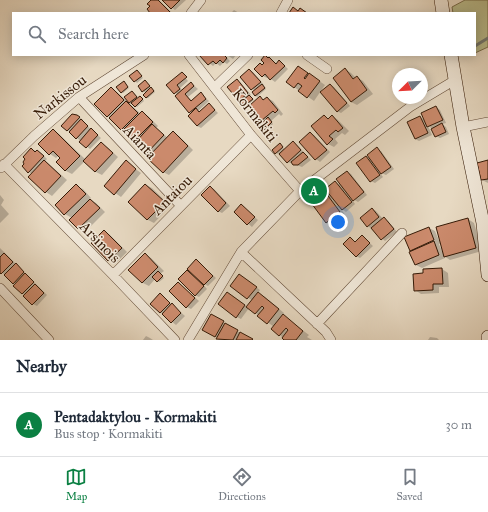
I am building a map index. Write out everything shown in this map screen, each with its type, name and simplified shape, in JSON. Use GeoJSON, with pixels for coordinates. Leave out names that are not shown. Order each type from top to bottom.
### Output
{"type":"FeatureCollection","features":[{"type":"Feature","properties":{"kind":"street"},"geometry":{"type":"LineString","coordinates":[[192,12],[201,0]]}},
{"type":"Feature","properties":{"kind":"street"},"geometry":{"type":"LineString","coordinates":[[282,12],[288,0]]}},
{"type":"Feature","properties":{"kind":"street"},"geometry":{"type":"LineString","coordinates":[[441,0],[443,12]]}},
{"type":"Feature","properties":{"kind":"street","name":"Narkissou"},"geometry":{"type":"LineString","coordinates":[[2,166],[79,97],[142,56]]}},
{"type":"Feature","properties":{"kind":"street","name":"Kormakiti"},"geometry":{"type":"LineString","coordinates":[[190,56],[251,135],[300,190]]}},
{"type":"Feature","properties":{"kind":"street"},"geometry":{"type":"LineString","coordinates":[[215,87],[247,56]]}},
{"type":"Feature","properties":{"kind":"street"},"geometry":{"type":"LineString","coordinates":[[308,56],[327,69]]}},
{"type":"Feature","properties":{"kind":"street"},"geometry":{"type":"LineString","coordinates":[[451,56],[463,127],[486,223],[488,275]]}},
{"type":"Feature","properties":{"kind":"street"},"geometry":{"type":"LineString","coordinates":[[188,340],[241,252],[300,190],[410,107],[455,80]]}},
{"type":"Feature","properties":{"kind":"street","name":"Aianta"},"geometry":{"type":"LineString","coordinates":[[79,97],[181,206]]}},
{"type":"Feature","properties":{"kind":"street"},"geometry":{"type":"LineString","coordinates":[[463,127],[488,122]]}},
{"type":"Feature","properties":{"kind":"street","name":"Antaiou"},"geometry":{"type":"LineString","coordinates":[[113,275],[251,135]]}},
{"type":"Feature","properties":{"kind":"street","name":"Arsinois"},"geometry":{"type":"LineString","coordinates":[[2,166],[113,275],[175,340]]}},
{"type":"Feature","properties":{"kind":"street"},"geometry":{"type":"LineString","coordinates":[[317,324],[402,233]]}},
{"type":"Feature","properties":{"kind":"street"},"geometry":{"type":"LineString","coordinates":[[241,252],[326,332],[331,340]]}},
{"type":"Feature","properties":{"kind":"street"},"geometry":{"type":"LineString","coordinates":[[0,288],[49,340]]}},
{"type":"Feature","properties":{"kind":"green space"},"geometry":{"type":"Polygon","coordinates":[[[465,0],[488,0],[488,47],[476,53],[476,12],[453,12],[452,7],[465,0]]]}},
{"type":"Feature","properties":{"kind":"building"},"geometry":{"type":"Polygon","coordinates":[[[151,0],[158,0],[170,12],[149,12],[147,9],[150,6],[147,4],[151,0]]]}},
{"type":"Feature","properties":{"kind":"building"},"geometry":{"type":"Polygon","coordinates":[[[162,0],[180,0],[171,9],[162,0]]]}},
{"type":"Feature","properties":{"kind":"building"},"geometry":{"type":"Polygon","coordinates":[[[293,7],[298,11],[300,8],[306,12],[290,12],[293,7]]]}},
{"type":"Feature","properties":{"kind":"building"},"geometry":{"type":"Polygon","coordinates":[[[200,56],[225,56],[227,58],[223,63],[220,60],[216,64],[213,61],[208,65],[200,56]]]}},
{"type":"Feature","properties":{"kind":"building"},"geometry":{"type":"Polygon","coordinates":[[[266,56],[276,64],[279,60],[285,66],[270,80],[265,74],[262,77],[254,69],[260,63],[262,65],[264,63],[261,60],[266,56]]]}},
{"type":"Feature","properties":{"kind":"building"},"geometry":{"type":"Polygon","coordinates":[[[298,66],[308,73],[304,78],[305,79],[309,73],[320,81],[307,98],[298,91],[302,86],[298,83],[294,88],[286,82],[298,66]]]}},
{"type":"Feature","properties":{"kind":"building"},"geometry":{"type":"Polygon","coordinates":[[[345,68],[353,79],[357,76],[367,90],[351,102],[333,78],[345,68]]]}},
{"type":"Feature","properties":{"kind":"building"},"geometry":{"type":"Polygon","coordinates":[[[249,69],[261,82],[251,90],[240,77],[249,69]]]}},
{"type":"Feature","properties":{"kind":"building"},"geometry":{"type":"Polygon","coordinates":[[[137,70],[142,76],[134,82],[129,76],[137,70]]]}},
{"type":"Feature","properties":{"kind":"building"},"geometry":{"type":"Polygon","coordinates":[[[182,72],[187,77],[177,85],[180,89],[174,94],[166,85],[182,72]]]}},
{"type":"Feature","properties":{"kind":"building"},"geometry":{"type":"Polygon","coordinates":[[[237,79],[248,93],[239,101],[227,87],[237,79]]]}},
{"type":"Feature","properties":{"kind":"building"},"geometry":{"type":"Polygon","coordinates":[[[145,80],[150,86],[142,92],[138,86],[145,80]]]}},
{"type":"Feature","properties":{"kind":"building"},"geometry":{"type":"Polygon","coordinates":[[[124,81],[128,87],[121,93],[116,87],[124,81]]]}},
{"type":"Feature","properties":{"kind":"building"},"geometry":{"type":"Polygon","coordinates":[[[191,82],[194,86],[185,94],[191,101],[201,92],[206,99],[189,113],[175,96],[191,82]]]}},
{"type":"Feature","properties":{"kind":"building"},"geometry":{"type":"Polygon","coordinates":[[[262,84],[265,88],[255,96],[252,92],[262,84]]]}},
{"type":"Feature","properties":{"kind":"building"},"geometry":{"type":"Polygon","coordinates":[[[330,84],[347,103],[337,112],[320,92],[330,84]]]}},
{"type":"Feature","properties":{"kind":"building"},"geometry":{"type":"Polygon","coordinates":[[[111,87],[124,100],[107,117],[94,104],[111,87]]]}},
{"type":"Feature","properties":{"kind":"building"},"geometry":{"type":"Polygon","coordinates":[[[151,87],[154,91],[146,98],[143,95],[151,87]]]}},
{"type":"Feature","properties":{"kind":"building"},"geometry":{"type":"Polygon","coordinates":[[[132,91],[137,97],[129,103],[124,97],[132,91]]]}},
{"type":"Feature","properties":{"kind":"building"},"geometry":{"type":"Polygon","coordinates":[[[249,95],[253,99],[244,106],[241,102],[249,95]]]}},
{"type":"Feature","properties":{"kind":"building"},"geometry":{"type":"Polygon","coordinates":[[[140,96],[143,99],[135,107],[131,103],[140,96]]]}},
{"type":"Feature","properties":{"kind":"building"},"geometry":{"type":"Polygon","coordinates":[[[260,96],[263,100],[267,97],[278,110],[275,113],[273,111],[261,121],[259,119],[257,121],[251,114],[254,111],[249,106],[260,96]]]}},
{"type":"Feature","properties":{"kind":"building"},"geometry":{"type":"Polygon","coordinates":[[[126,101],[138,113],[121,130],[109,118],[126,101]]]}},
{"type":"Feature","properties":{"kind":"building"},"geometry":{"type":"Polygon","coordinates":[[[209,103],[215,110],[197,126],[188,116],[196,108],[199,112],[209,103]]]}},
{"type":"Feature","properties":{"kind":"building"},"geometry":{"type":"Polygon","coordinates":[[[436,106],[443,120],[427,127],[421,113],[436,106]]]}},
{"type":"Feature","properties":{"kind":"building"},"geometry":{"type":"Polygon","coordinates":[[[142,111],[153,122],[133,142],[122,131],[142,111]]]}},
{"type":"Feature","properties":{"kind":"building"},"geometry":{"type":"Polygon","coordinates":[[[72,114],[80,117],[67,131],[61,126],[72,114]]]}},
{"type":"Feature","properties":{"kind":"building"},"geometry":{"type":"Polygon","coordinates":[[[324,115],[328,119],[332,115],[343,128],[338,132],[336,130],[329,136],[333,139],[327,145],[311,126],[324,115]]]}},
{"type":"Feature","properties":{"kind":"building"},"geometry":{"type":"Polygon","coordinates":[[[420,116],[428,133],[415,139],[407,122],[420,116]]]}},
{"type":"Feature","properties":{"kind":"building"},"geometry":{"type":"Polygon","coordinates":[[[268,117],[272,122],[264,130],[257,123],[260,120],[262,123],[268,117]]]}},
{"type":"Feature","properties":{"kind":"building"},"geometry":{"type":"Polygon","coordinates":[[[81,119],[88,126],[76,139],[69,132],[81,119]]]}},
{"type":"Feature","properties":{"kind":"building"},"geometry":{"type":"Polygon","coordinates":[[[442,123],[446,132],[435,137],[431,129],[442,123]]]}},
{"type":"Feature","properties":{"kind":"building"},"geometry":{"type":"Polygon","coordinates":[[[152,124],[164,135],[145,155],[134,144],[152,124]]]}},
{"type":"Feature","properties":{"kind":"building"},"geometry":{"type":"Polygon","coordinates":[[[91,128],[98,135],[86,148],[79,142],[91,128]]]}},
{"type":"Feature","properties":{"kind":"building"},"geometry":{"type":"Polygon","coordinates":[[[53,129],[80,156],[65,171],[56,162],[60,158],[53,151],[49,155],[38,144],[53,129]]]}},
{"type":"Feature","properties":{"kind":"building"},"geometry":{"type":"Polygon","coordinates":[[[173,131],[188,146],[163,173],[147,158],[173,131]]]}},
{"type":"Feature","properties":{"kind":"building"},"geometry":{"type":"Polygon","coordinates":[[[310,132],[327,150],[315,160],[299,142],[310,132]]]}},
{"type":"Feature","properties":{"kind":"building"},"geometry":{"type":"Polygon","coordinates":[[[293,141],[301,150],[287,163],[279,154],[293,141]]]}},
{"type":"Feature","properties":{"kind":"building"},"geometry":{"type":"Polygon","coordinates":[[[101,142],[113,153],[95,172],[83,161],[101,142]]]}},
{"type":"Feature","properties":{"kind":"building"},"geometry":{"type":"Polygon","coordinates":[[[280,143],[283,147],[275,154],[272,150],[280,143]]]}},
{"type":"Feature","properties":{"kind":"building"},"geometry":{"type":"Polygon","coordinates":[[[377,147],[391,167],[381,174],[367,155],[377,147]]]}},
{"type":"Feature","properties":{"kind":"building"},"geometry":{"type":"Polygon","coordinates":[[[31,148],[35,152],[37,150],[44,156],[28,173],[22,166],[25,159],[23,157],[31,148]]]}},
{"type":"Feature","properties":{"kind":"building"},"geometry":{"type":"Polygon","coordinates":[[[303,152],[308,157],[298,165],[293,165],[291,162],[303,152]]]}},
{"type":"Feature","properties":{"kind":"building"},"geometry":{"type":"Polygon","coordinates":[[[366,156],[380,175],[370,182],[356,163],[366,156]]]}},
{"type":"Feature","properties":{"kind":"building"},"geometry":{"type":"Polygon","coordinates":[[[44,160],[61,176],[45,193],[28,177],[44,160]]]}},
{"type":"Feature","properties":{"kind":"building"},"geometry":{"type":"Polygon","coordinates":[[[126,160],[136,169],[114,195],[104,186],[126,160]]]}},
{"type":"Feature","properties":{"kind":"building"},"geometry":{"type":"Polygon","coordinates":[[[488,160],[488,179],[481,180],[477,163],[488,160]]]}},
{"type":"Feature","properties":{"kind":"building"},"geometry":{"type":"Polygon","coordinates":[[[347,171],[364,192],[353,201],[336,179],[347,171]]]}},
{"type":"Feature","properties":{"kind":"building"},"geometry":{"type":"Polygon","coordinates":[[[335,181],[352,202],[342,210],[325,189],[335,181]]]}},
{"type":"Feature","properties":{"kind":"building"},"geometry":{"type":"Polygon","coordinates":[[[76,184],[86,194],[64,215],[55,205],[76,184]]]}},
{"type":"Feature","properties":{"kind":"building"},"geometry":{"type":"Polygon","coordinates":[[[145,184],[165,202],[147,220],[128,202],[145,184]]]}},
{"type":"Feature","properties":{"kind":"building"},"geometry":{"type":"Polygon","coordinates":[[[210,186],[226,203],[218,212],[201,195],[210,186]]]}},
{"type":"Feature","properties":{"kind":"building"},"geometry":{"type":"Polygon","coordinates":[[[323,189],[340,212],[326,223],[309,200],[323,189]]]}},
{"type":"Feature","properties":{"kind":"building"},"geometry":{"type":"Polygon","coordinates":[[[90,199],[100,208],[78,229],[69,220],[90,199]]]}},
{"type":"Feature","properties":{"kind":"building"},"geometry":{"type":"Polygon","coordinates":[[[241,204],[255,217],[247,225],[234,212],[241,204]]]}},
{"type":"Feature","properties":{"kind":"building"},"geometry":{"type":"Polygon","coordinates":[[[372,208],[379,217],[367,227],[360,218],[372,208]]]}},
{"type":"Feature","properties":{"kind":"building"},"geometry":{"type":"Polygon","coordinates":[[[384,217],[394,229],[381,240],[371,228],[384,217]]]}},
{"type":"Feature","properties":{"kind":"building"},"geometry":{"type":"Polygon","coordinates":[[[468,218],[476,248],[444,257],[436,227],[468,218]]]}},
{"type":"Feature","properties":{"kind":"building"},"geometry":{"type":"Polygon","coordinates":[[[429,227],[434,240],[410,251],[404,237],[429,227]]]}},
{"type":"Feature","properties":{"kind":"building"},"geometry":{"type":"Polygon","coordinates":[[[104,230],[122,248],[108,261],[91,243],[104,230]]]}},
{"type":"Feature","properties":{"kind":"building"},"geometry":{"type":"Polygon","coordinates":[[[362,235],[370,243],[356,257],[343,244],[350,237],[355,242],[362,235]]]}},
{"type":"Feature","properties":{"kind":"building"},"geometry":{"type":"Polygon","coordinates":[[[434,241],[439,255],[415,265],[409,252],[434,241]]]}},
{"type":"Feature","properties":{"kind":"building"},"geometry":{"type":"Polygon","coordinates":[[[4,253],[13,262],[1,274],[0,257],[4,253]]]}},
{"type":"Feature","properties":{"kind":"building"},"geometry":{"type":"Polygon","coordinates":[[[145,253],[158,267],[142,283],[128,270],[145,253]]]}},
{"type":"Feature","properties":{"kind":"building"},"geometry":{"type":"Polygon","coordinates":[[[196,259],[213,276],[204,285],[187,269],[196,259]]]}},
{"type":"Feature","properties":{"kind":"building"},"geometry":{"type":"Polygon","coordinates":[[[16,263],[24,272],[13,284],[4,275],[16,263]]]}},
{"type":"Feature","properties":{"kind":"building"},"geometry":{"type":"Polygon","coordinates":[[[442,268],[443,284],[433,284],[433,290],[414,291],[413,274],[423,273],[423,269],[442,268]]]}},
{"type":"Feature","properties":{"kind":"building"},"geometry":{"type":"Polygon","coordinates":[[[187,270],[204,286],[195,296],[178,279],[187,270]]]}},
{"type":"Feature","properties":{"kind":"building"},"geometry":{"type":"Polygon","coordinates":[[[158,271],[163,276],[157,282],[152,277],[158,271]]]}},
{"type":"Feature","properties":{"kind":"building"},"geometry":{"type":"Polygon","coordinates":[[[25,273],[34,282],[22,294],[13,286],[25,273]]]}},
{"type":"Feature","properties":{"kind":"building"},"geometry":{"type":"Polygon","coordinates":[[[239,274],[257,287],[247,299],[230,286],[239,274]]]}},
{"type":"Feature","properties":{"kind":"building"},"geometry":{"type":"Polygon","coordinates":[[[178,282],[195,298],[186,308],[169,291],[178,282]]]}},
{"type":"Feature","properties":{"kind":"building"},"geometry":{"type":"Polygon","coordinates":[[[35,284],[44,293],[32,305],[23,296],[35,284]]]}},
{"type":"Feature","properties":{"kind":"building"},"geometry":{"type":"Polygon","coordinates":[[[227,292],[245,305],[236,318],[218,304],[227,292]]]}},
{"type":"Feature","properties":{"kind":"building"},"geometry":{"type":"Polygon","coordinates":[[[258,292],[279,309],[267,324],[257,316],[264,308],[262,306],[255,314],[246,307],[258,292]]]}},
{"type":"Feature","properties":{"kind":"building"},"geometry":{"type":"Polygon","coordinates":[[[160,293],[170,303],[160,313],[150,304],[160,293]]]}},
{"type":"Feature","properties":{"kind":"building"},"geometry":{"type":"Polygon","coordinates":[[[172,303],[181,313],[171,323],[162,314],[172,303]]]}},
{"type":"Feature","properties":{"kind":"building"},"geometry":{"type":"Polygon","coordinates":[[[211,314],[224,321],[215,337],[202,330],[211,314]]]}},
{"type":"Feature","properties":{"kind":"building"},"geometry":{"type":"Polygon","coordinates":[[[283,314],[303,331],[296,340],[284,340],[282,338],[288,330],[286,328],[279,336],[271,329],[283,314]]]}},
{"type":"Feature","properties":{"kind":"building"},"geometry":{"type":"Polygon","coordinates":[[[225,323],[238,330],[233,340],[216,339],[225,323]]]}},
{"type":"Feature","properties":{"kind":"building"},"geometry":{"type":"Polygon","coordinates":[[[240,332],[253,339],[236,340],[240,332]]]}},
{"type":"Feature","properties":{"kind":"waterway"},"geometry":{"type":"LineString","coordinates":[[476,45],[488,38]]}},
{"type":"Feature","properties":{"kind":"place","name":"Pentadaktylou - Kormakiti"},"geometry":{"type":"Point","coordinates":[314,191]}}]}
